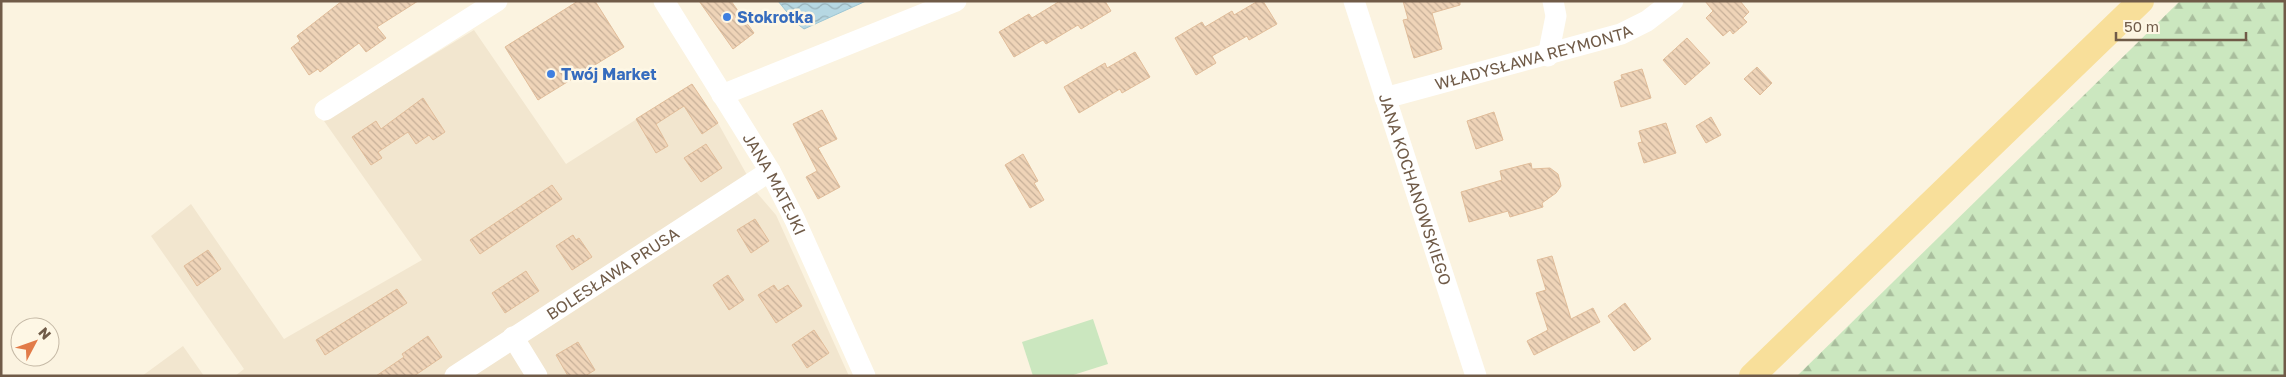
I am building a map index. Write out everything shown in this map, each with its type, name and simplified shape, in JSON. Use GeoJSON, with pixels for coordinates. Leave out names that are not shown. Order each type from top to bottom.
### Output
{"type":"FeatureCollection","features":[{"type":"Feature","properties":{"kind":"main road"},"geometry":{"type":"LineString","coordinates":[[1752,376],[2141,1]]}},
{"type":"Feature","properties":{"kind":"street"},"geometry":{"type":"LineString","coordinates":[[325,110],[497,1]]}},
{"type":"Feature","properties":{"kind":"street","name":"JANA MATEJKI"},"geometry":{"type":"LineString","coordinates":[[664,1],[770,171],[795,220],[865,376]]}},
{"type":"Feature","properties":{"kind":"street"},"geometry":{"type":"LineString","coordinates":[[722,95],[956,1]]}},
{"type":"Feature","properties":{"kind":"street","name":"JANA KOCHANOWSKIEGO"},"geometry":{"type":"LineString","coordinates":[[1354,1],[1476,376]]}},
{"type":"Feature","properties":{"kind":"street"},"geometry":{"type":"LineString","coordinates":[[1548,56],[1556,16],[1553,1]]}},
{"type":"Feature","properties":{"kind":"street","name":"WŁADYSŁAWA REYMONTA"},"geometry":{"type":"LineString","coordinates":[[1385,98],[1548,56],[1634,29],[1673,1]]}},
{"type":"Feature","properties":{"kind":"street","name":"BOLESŁAWA PRUSA"},"geometry":{"type":"LineString","coordinates":[[455,376],[770,171]]}},
{"type":"Feature","properties":{"kind":"street"},"geometry":{"type":"LineString","coordinates":[[513,337],[537,376]]}},
{"type":"Feature","properties":{"kind":"shaded area"},"geometry":{"type":"Polygon","coordinates":[[[474,30],[566,164],[692,84],[718,123],[757,193],[776,215],[849,376],[235,376],[244,369],[151,236],[191,204],[284,339],[422,260],[324,121],[474,30]]]}},
{"type":"Feature","properties":{"kind":"shaded area"},"geometry":{"type":"Polygon","coordinates":[[[183,346],[204,376],[142,376],[183,346]]]}},
{"type":"Feature","properties":{"kind":"green space"},"geometry":{"type":"Polygon","coordinates":[[[2180,1],[2285,1],[2285,376],[1797,376],[2180,1]]]}},
{"type":"Feature","properties":{"kind":"green space"},"geometry":{"type":"Polygon","coordinates":[[[1093,319],[1108,364],[1070,376],[1033,376],[1022,342],[1093,319]]]}},
{"type":"Feature","properties":{"kind":"water"},"geometry":{"type":"Polygon","coordinates":[[[778,1],[866,1],[804,29],[795,22],[778,1]]]}},
{"type":"Feature","properties":{"kind":"building"},"geometry":{"type":"Polygon","coordinates":[[[342,1],[418,1],[377,27],[386,38],[366,52],[359,43],[320,72],[318,69],[309,75],[291,48],[300,41],[297,36],[342,1]]]}},
{"type":"Feature","properties":{"kind":"building","name":"Twój Market"},"geometry":{"type":"Polygon","coordinates":[[[578,1],[595,1],[624,47],[538,100],[505,47],[578,1]]]}},
{"type":"Feature","properties":{"kind":"building","name":"Stokrotka"},"geometry":{"type":"Polygon","coordinates":[[[699,1],[731,1],[754,33],[733,49],[699,1]]]}},
{"type":"Feature","properties":{"kind":"building"},"geometry":{"type":"Polygon","coordinates":[[[1060,1],[1105,1],[1111,11],[1081,29],[1078,25],[1046,44],[1043,40],[1014,57],[999,32],[1029,14],[1032,18],[1060,1]]]}},
{"type":"Feature","properties":{"kind":"building"},"geometry":{"type":"Polygon","coordinates":[[[1258,1],[1263,1],[1277,24],[1249,40],[1247,36],[1212,56],[1216,63],[1196,75],[1175,38],[1202,22],[1205,27],[1232,11],[1234,15],[1258,1]]]}},
{"type":"Feature","properties":{"kind":"building"},"geometry":{"type":"Polygon","coordinates":[[[1403,1],[1460,1],[1460,5],[1432,13],[1442,49],[1414,58],[1403,20],[1408,19],[1403,1]]]}},
{"type":"Feature","properties":{"kind":"building"},"geometry":{"type":"Polygon","coordinates":[[[1705,1],[1740,1],[1749,12],[1743,18],[1747,22],[1733,34],[1730,30],[1723,36],[1706,18],[1713,11],[1705,1]]]}},
{"type":"Feature","properties":{"kind":"building"},"geometry":{"type":"Polygon","coordinates":[[[1687,38],[1710,63],[1685,85],[1663,60],[1687,38]]]}},
{"type":"Feature","properties":{"kind":"building"},"geometry":{"type":"Polygon","coordinates":[[[1135,52],[1150,77],[1122,93],[1120,89],[1079,113],[1064,87],[1105,63],[1107,68],[1135,52]]]}},
{"type":"Feature","properties":{"kind":"building"},"geometry":{"type":"Polygon","coordinates":[[[1757,67],[1772,83],[1760,95],[1744,79],[1757,67]]]}},
{"type":"Feature","properties":{"kind":"building"},"geometry":{"type":"Polygon","coordinates":[[[1642,69],[1651,98],[1621,107],[1614,82],[1622,79],[1621,75],[1642,69]]]}},
{"type":"Feature","properties":{"kind":"building"},"geometry":{"type":"Polygon","coordinates":[[[692,84],[718,123],[702,134],[684,106],[656,124],[668,146],[656,153],[636,119],[692,84]]]}},
{"type":"Feature","properties":{"kind":"building"},"geometry":{"type":"Polygon","coordinates":[[[423,98],[445,132],[433,140],[429,135],[416,144],[408,132],[378,152],[382,158],[371,165],[352,137],[376,121],[381,129],[423,98]]]}},
{"type":"Feature","properties":{"kind":"building"},"geometry":{"type":"Polygon","coordinates":[[[822,110],[837,139],[818,148],[840,187],[818,199],[806,177],[817,171],[793,124],[822,110]]]}},
{"type":"Feature","properties":{"kind":"building"},"geometry":{"type":"Polygon","coordinates":[[[1494,112],[1503,140],[1476,149],[1467,121],[1494,112]]]}},
{"type":"Feature","properties":{"kind":"building"},"geometry":{"type":"Polygon","coordinates":[[[1711,117],[1721,135],[1706,143],[1696,126],[1711,117]]]}},
{"type":"Feature","properties":{"kind":"building"},"geometry":{"type":"Polygon","coordinates":[[[1666,123],[1676,153],[1644,163],[1638,143],[1642,142],[1639,131],[1666,123]]]}},
{"type":"Feature","properties":{"kind":"building"},"geometry":{"type":"Polygon","coordinates":[[[706,144],[722,168],[701,182],[684,158],[706,144]]]}},
{"type":"Feature","properties":{"kind":"building"},"geometry":{"type":"Polygon","coordinates":[[[1023,154],[1038,181],[1034,183],[1044,200],[1030,208],[1005,165],[1023,154]]]}},
{"type":"Feature","properties":{"kind":"building"},"geometry":{"type":"Polygon","coordinates":[[[1531,163],[1532,169],[1550,168],[1558,174],[1561,186],[1556,193],[1542,203],[1543,207],[1510,217],[1508,211],[1469,222],[1461,192],[1502,180],[1500,171],[1531,163]]]}},
{"type":"Feature","properties":{"kind":"building"},"geometry":{"type":"Polygon","coordinates":[[[552,185],[562,199],[480,254],[470,240],[552,185]]]}},
{"type":"Feature","properties":{"kind":"building"},"geometry":{"type":"Polygon","coordinates":[[[755,219],[769,241],[751,253],[737,230],[755,219]]]}},
{"type":"Feature","properties":{"kind":"building"},"geometry":{"type":"Polygon","coordinates":[[[573,235],[576,240],[579,238],[592,257],[572,270],[556,246],[573,235]]]}},
{"type":"Feature","properties":{"kind":"building"},"geometry":{"type":"Polygon","coordinates":[[[208,250],[221,269],[197,286],[184,266],[208,250]]]}},
{"type":"Feature","properties":{"kind":"building"},"geometry":{"type":"Polygon","coordinates":[[[1552,256],[1571,319],[1593,308],[1600,322],[1534,355],[1527,341],[1548,330],[1536,293],[1546,290],[1537,260],[1552,256]]]}},
{"type":"Feature","properties":{"kind":"building"},"geometry":{"type":"Polygon","coordinates":[[[526,271],[539,291],[505,313],[492,293],[526,271]]]}},
{"type":"Feature","properties":{"kind":"building"},"geometry":{"type":"Polygon","coordinates":[[[728,275],[744,300],[729,310],[713,285],[728,275]]]}},
{"type":"Feature","properties":{"kind":"building"},"geometry":{"type":"Polygon","coordinates":[[[774,285],[778,291],[788,285],[802,306],[776,323],[758,295],[774,285]]]}},
{"type":"Feature","properties":{"kind":"building"},"geometry":{"type":"Polygon","coordinates":[[[397,289],[407,303],[325,355],[316,340],[397,289]]]}},
{"type":"Feature","properties":{"kind":"building"},"geometry":{"type":"Polygon","coordinates":[[[1625,303],[1651,339],[1634,351],[1608,316],[1625,303]]]}},
{"type":"Feature","properties":{"kind":"building"},"geometry":{"type":"Polygon","coordinates":[[[814,330],[829,353],[807,368],[792,345],[814,330]]]}},
{"type":"Feature","properties":{"kind":"building"},"geometry":{"type":"Polygon","coordinates":[[[428,336],[442,357],[414,376],[376,376],[404,357],[402,354],[428,336]]]}},
{"type":"Feature","properties":{"kind":"building"},"geometry":{"type":"Polygon","coordinates":[[[578,342],[595,370],[585,376],[568,376],[556,355],[578,342]]]}},
{"type":"Feature","properties":{"kind":"place","name":"Stokrotka"},"geometry":{"type":"Point","coordinates":[727,17]}},
{"type":"Feature","properties":{"kind":"place","name":"Twój Market"},"geometry":{"type":"Point","coordinates":[551,74]}}]}
